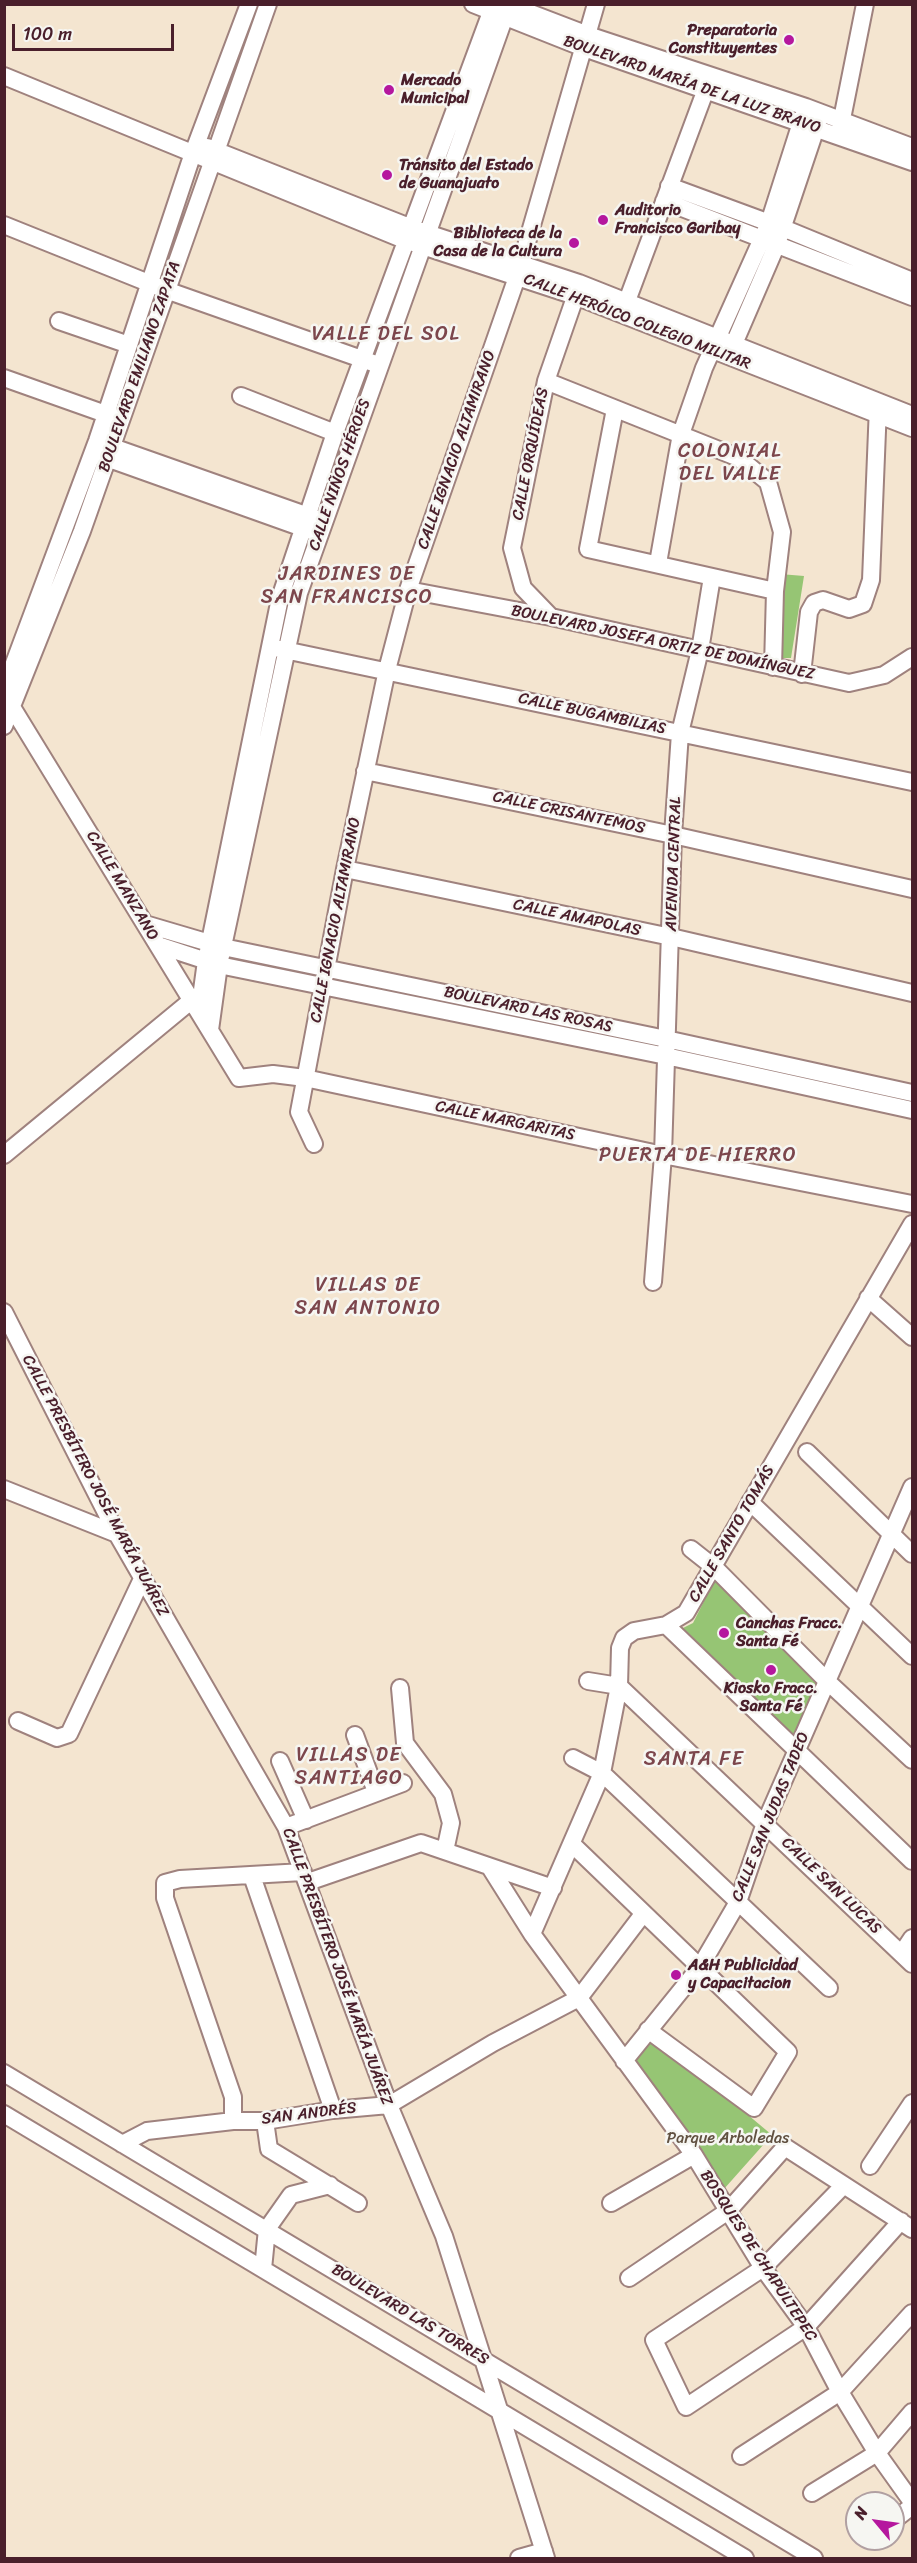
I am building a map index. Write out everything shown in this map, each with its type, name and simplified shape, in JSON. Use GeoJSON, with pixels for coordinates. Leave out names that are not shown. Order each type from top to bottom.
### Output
{"type":"FeatureCollection","features":[{"type":"Feature","properties":{"kind":"street","name":"BOULEVARD EMILIANO ZAPATA"},"geometry":{"type":"LineString","coordinates":[[112,422],[129,345],[195,148],[249,4]]}},
{"type":"Feature","properties":{"kind":"street","name":"BOULEVARD EMILIANO ZAPATA"},"geometry":{"type":"LineString","coordinates":[[4,726],[7,696],[112,422],[166,290],[268,4]]}},
{"type":"Feature","properties":{"kind":"street","name":"BOULEVARD MARÍA DE LA LUZ BRAVO"},"geometry":{"type":"LineString","coordinates":[[473,4],[502,8],[706,89],[811,118]]}},
{"type":"Feature","properties":{"kind":"street","name":"CALLE IGNACIO ALTAMIRANO"},"geometry":{"type":"LineString","coordinates":[[314,1144],[299,1112],[345,869],[387,670],[408,590],[520,270],[596,4]]}},
{"type":"Feature","properties":{"kind":"street"},"geometry":{"type":"LineString","coordinates":[[840,128],[865,4]]}},
{"type":"Feature","properties":{"kind":"street","name":"CALLE NIÑOS HÉROES"},"geometry":{"type":"LineString","coordinates":[[210,1030],[213,963],[279,649],[280,598],[314,525],[371,362],[502,8]]}},
{"type":"Feature","properties":{"kind":"street","name":"BOULEVARD MARÍA DE LA LUZ BRAVO"},"geometry":{"type":"LineString","coordinates":[[586,42],[840,128],[912,147]]}},
{"type":"Feature","properties":{"kind":"street","name":"CALLE HERÓICO COLEGIO MILITAR"},"geometry":{"type":"LineString","coordinates":[[4,76],[195,148],[418,237],[578,290],[878,408],[912,428]]}},
{"type":"Feature","properties":{"kind":"street"},"geometry":{"type":"LineString","coordinates":[[627,301],[706,89]]}},
{"type":"Feature","properties":{"kind":"street"},"geometry":{"type":"LineString","coordinates":[[732,350],[811,118]]}},
{"type":"Feature","properties":{"kind":"street","name":"BOULEVARD MARÍA DE LA LUZ BRAVO"},"geometry":{"type":"LineString","coordinates":[[840,128],[912,162]]}},
{"type":"Feature","properties":{"kind":"street"},"geometry":{"type":"LineString","coordinates":[[667,193],[773,233],[912,281]]}},
{"type":"Feature","properties":{"kind":"street"},"geometry":{"type":"LineString","coordinates":[[4,225],[166,290],[371,362]]}},
{"type":"Feature","properties":{"kind":"street"},"geometry":{"type":"LineString","coordinates":[[773,233],[912,297]]}},
{"type":"Feature","properties":{"kind":"street"},"geometry":{"type":"LineString","coordinates":[[658,563],[681,434],[714,343],[773,233]]}},
{"type":"Feature","properties":{"kind":"street","name":"CALLE HERÓICO COLEGIO MILITAR"},"geometry":{"type":"LineString","coordinates":[[578,290],[627,301],[714,343]]}},
{"type":"Feature","properties":{"kind":"street","name":"CALLE ORQUÍDEAS"},"geometry":{"type":"LineString","coordinates":[[551,617],[523,588],[512,548],[546,381],[578,290]]}},
{"type":"Feature","properties":{"kind":"street"},"geometry":{"type":"LineString","coordinates":[[59,321],[129,345]]}},
{"type":"Feature","properties":{"kind":"street","name":"CALLE NIÑOS HÉROES"},"geometry":{"type":"LineString","coordinates":[[314,525],[336,433],[371,362]]}},
{"type":"Feature","properties":{"kind":"street"},"geometry":{"type":"LineString","coordinates":[[4,378],[112,422]]}},
{"type":"Feature","properties":{"kind":"street"},"geometry":{"type":"LineString","coordinates":[[546,381],[739,458],[768,482],[782,532],[775,591],[772,667]]}},
{"type":"Feature","properties":{"kind":"street"},"geometry":{"type":"LineString","coordinates":[[4,390],[112,422]]}},
{"type":"Feature","properties":{"kind":"street"},"geometry":{"type":"LineString","coordinates":[[241,396],[336,433]]}},
{"type":"Feature","properties":{"kind":"street","name":"CALLE HERÓICO COLEGIO MILITAR"},"geometry":{"type":"LineString","coordinates":[[878,408],[912,415]]}},
{"type":"Feature","properties":{"kind":"street"},"geometry":{"type":"LineString","coordinates":[[802,674],[809,612],[814,603],[823,600],[849,609],[863,604],[871,580],[878,408]]}},
{"type":"Feature","properties":{"kind":"street"},"geometry":{"type":"LineString","coordinates":[[615,409],[588,549],[775,591]]}},
{"type":"Feature","properties":{"kind":"street"},"geometry":{"type":"LineString","coordinates":[[102,449],[314,525]]}},
{"type":"Feature","properties":{"kind":"street","name":"AVENIDA CENTRAL"},"geometry":{"type":"LineString","coordinates":[[653,1282],[663,1155],[673,835],[680,733],[700,650],[712,577]]}},
{"type":"Feature","properties":{"kind":"street","name":"BOULEVARD JOSEFA ORTIZ DE DOMÍNGUEZ"},"geometry":{"type":"LineString","coordinates":[[408,590],[551,617],[849,683],[884,675],[912,657]]}},
{"type":"Feature","properties":{"kind":"street","name":"CALLE BUGAMBILIAS"},"geometry":{"type":"LineString","coordinates":[[279,649],[912,782]]}},
{"type":"Feature","properties":{"kind":"street","name":"CALLE MANZANO"},"geometry":{"type":"LineString","coordinates":[[7,696],[239,1078]]}},
{"type":"Feature","properties":{"kind":"street","name":"CALLE CRISANTEMOS"},"geometry":{"type":"LineString","coordinates":[[365,771],[673,835],[912,889]]}},
{"type":"Feature","properties":{"kind":"street","name":"CALLE AMAPOLAS"},"geometry":{"type":"LineString","coordinates":[[345,869],[671,937],[912,993]]}},
{"type":"Feature","properties":{"kind":"street","name":"BOULEVARD LAS ROSAS"},"geometry":{"type":"LineString","coordinates":[[145,924],[217,945],[912,1093]]}},
{"type":"Feature","properties":{"kind":"street","name":"BOULEVARD LAS ROSAS"},"geometry":{"type":"LineString","coordinates":[[158,945],[213,963],[666,1056],[912,1110]]}},
{"type":"Feature","properties":{"kind":"street","name":"CALLE NIÑOS HÉROES"},"geometry":{"type":"LineString","coordinates":[[195,1006],[213,963]]}},
{"type":"Feature","properties":{"kind":"street"},"geometry":{"type":"LineString","coordinates":[[4,1155],[195,1006]]}},
{"type":"Feature","properties":{"kind":"street","name":"CALLE MARGARITAS"},"geometry":{"type":"LineString","coordinates":[[239,1078],[273,1074],[305,1078],[663,1155],[912,1204]]}},
{"type":"Feature","properties":{"kind":"street","name":"CALLE SANTO TOMÁS"},"geometry":{"type":"LineString","coordinates":[[532,1934],[573,1845],[602,1773],[619,1686],[620,1648],[624,1638],[634,1631],[666,1625],[686,1613],[715,1568],[750,1502],[912,1224]]}},
{"type":"Feature","properties":{"kind":"street"},"geometry":{"type":"LineString","coordinates":[[868,1298],[912,1337]]}},
{"type":"Feature","properties":{"kind":"street","name":"CALLE PRESBÍTERO JOSÉ MARÍA JUÁREZ"},"geometry":{"type":"LineString","coordinates":[[4,1312],[117,1534],[286,1827],[389,2105],[444,2236],[545,2555]]}},
{"type":"Feature","properties":{"kind":"street"},"geometry":{"type":"LineString","coordinates":[[807,1452],[912,1554]]}},
{"type":"Feature","properties":{"kind":"street","name":"CALLE SAN JUDAS TADEO"},"geometry":{"type":"LineString","coordinates":[[624,2061],[700,1967],[738,1902],[765,1823],[912,1487]]}},
{"type":"Feature","properties":{"kind":"street"},"geometry":{"type":"LineString","coordinates":[[4,1490],[117,1534]]}},
{"type":"Feature","properties":{"kind":"street"},"geometry":{"type":"LineString","coordinates":[[750,1502],[912,1656]]}},
{"type":"Feature","properties":{"kind":"street"},"geometry":{"type":"LineString","coordinates":[[691,1549],[715,1568],[828,1682],[912,1760]]}},
{"type":"Feature","properties":{"kind":"street"},"geometry":{"type":"LineString","coordinates":[[18,1721],[57,1738],[69,1734],[142,1579]]}},
{"type":"Feature","properties":{"kind":"street"},"geometry":{"type":"LineString","coordinates":[[666,1625],[912,1861]]}},
{"type":"Feature","properties":{"kind":"street"},"geometry":{"type":"LineString","coordinates":[[588,1680],[619,1686]]}},
{"type":"Feature","properties":{"kind":"street","name":"CALLE SAN LUCAS"},"geometry":{"type":"LineString","coordinates":[[619,1686],[907,1958]]}},
{"type":"Feature","properties":{"kind":"street"},"geometry":{"type":"LineString","coordinates":[[399,1688],[405,1743],[443,1794],[446,1804],[451,1823],[445,1851]]}},
{"type":"Feature","properties":{"kind":"street"},"geometry":{"type":"LineString","coordinates":[[355,1735],[376,1792]]}},
{"type":"Feature","properties":{"kind":"street"},"geometry":{"type":"LineString","coordinates":[[573,1758],[602,1773],[829,1988]]}},
{"type":"Feature","properties":{"kind":"street"},"geometry":{"type":"LineString","coordinates":[[280,1761],[306,1820]]}},
{"type":"Feature","properties":{"kind":"street"},"geometry":{"type":"LineString","coordinates":[[286,1827],[403,1783]]}},
{"type":"Feature","properties":{"kind":"street"},"geometry":{"type":"LineString","coordinates":[[233,2121],[233,2097],[165,1898],[165,1883],[180,1879],[252,1876],[305,1877],[421,1843],[490,1869],[553,1888]]}},
{"type":"Feature","properties":{"kind":"street"},"geometry":{"type":"LineString","coordinates":[[573,1845],[788,2052],[754,2108],[648,2030]]}},
{"type":"Feature","properties":{"kind":"street","name":"BOSQUES DE CHAPULTEPEC"},"geometry":{"type":"LineString","coordinates":[[490,1869],[532,1934],[694,2155],[763,2268],[806,2327],[840,2392],[877,2452],[912,2502]]}},
{"type":"Feature","properties":{"kind":"street"},"geometry":{"type":"LineString","coordinates":[[252,1876],[333,2110]]}},
{"type":"Feature","properties":{"kind":"street"},"geometry":{"type":"LineString","coordinates":[[579,1998],[643,1914]]}},
{"type":"Feature","properties":{"kind":"street"},"geometry":{"type":"LineString","coordinates":[[907,1958],[912,1938]]}},
{"type":"Feature","properties":{"kind":"street","name":"SAN ANDRÉS"},"geometry":{"type":"LineString","coordinates":[[122,2144],[147,2131],[233,2121],[266,2121],[333,2110],[389,2105],[493,2043],[579,1998]]}},
{"type":"Feature","properties":{"kind":"street","name":"BOULEVARD LAS TORRES"},"geometry":{"type":"LineString","coordinates":[[4,2073],[122,2144],[265,2250],[493,2394],[745,2559]]}},
{"type":"Feature","properties":{"kind":"street"},"geometry":{"type":"LineString","coordinates":[[870,2166],[912,2103]]}},
{"type":"Feature","properties":{"kind":"street","name":"BOULEVARD LAS TORRES"},"geometry":{"type":"LineString","coordinates":[[4,2114],[265,2250],[483,2358],[814,2559]]}},
{"type":"Feature","properties":{"kind":"street"},"geometry":{"type":"LineString","coordinates":[[266,2121],[269,2149],[358,2204]]}},
{"type":"Feature","properties":{"kind":"street"},"geometry":{"type":"LineString","coordinates":[[629,2278],[728,2211],[785,2147],[907,2225],[806,2327],[686,2407],[654,2340],[763,2268],[843,2186]]}},
{"type":"Feature","properties":{"kind":"street"},"geometry":{"type":"LineString","coordinates":[[611,2203],[694,2155]]}},
{"type":"Feature","properties":{"kind":"street"},"geometry":{"type":"LineString","coordinates":[[265,2250],[291,2195],[330,2185]]}},
{"type":"Feature","properties":{"kind":"street"},"geometry":{"type":"LineString","coordinates":[[741,2456],[840,2392],[912,2313]]}},
{"type":"Feature","properties":{"kind":"street"},"geometry":{"type":"LineString","coordinates":[[812,2493],[877,2452],[912,2412]]}},
{"type":"Feature","properties":{"kind":"street"},"geometry":{"type":"LineString","coordinates":[[519,2559],[545,2555]]}},
{"type":"Feature","properties":{"kind":"green space"},"geometry":{"type":"Polygon","coordinates":[[[780,574],[804,576],[791,658],[775,658],[780,574]]]}},
{"type":"Feature","properties":{"kind":"green space"},"geometry":{"type":"Polygon","coordinates":[[[716,1577],[822,1682],[794,1741],[677,1631],[693,1623],[716,1577]]]}},
{"type":"Feature","properties":{"kind":"green space","name":"Parque Arboledas"},"geometry":{"type":"Polygon","coordinates":[[[648,2043],[668,2048],[772,2135],[724,2189],[635,2059],[648,2043]]]}},
{"type":"Feature","properties":{"kind":"place","name":"Preparatoria Constituyentes"},"geometry":{"type":"Point","coordinates":[789,40]}},
{"type":"Feature","properties":{"kind":"place","name":"Mercado Municipal"},"geometry":{"type":"Point","coordinates":[389,90]}},
{"type":"Feature","properties":{"kind":"place","name":"Tránsito del Estado de Guanajuato"},"geometry":{"type":"Point","coordinates":[387,175]}},
{"type":"Feature","properties":{"kind":"place","name":"Auditorio Francisco Garibay"},"geometry":{"type":"Point","coordinates":[603,220]}},
{"type":"Feature","properties":{"kind":"place","name":"Biblioteca de la Casa de la Cultura"},"geometry":{"type":"Point","coordinates":[574,243]}},
{"type":"Feature","properties":{"kind":"place","name":"Canchas Fracc. Santa Fé"},"geometry":{"type":"Point","coordinates":[724,1633]}},
{"type":"Feature","properties":{"kind":"place","name":"Kiosko Fracc. Santa Fé"},"geometry":{"type":"Point","coordinates":[771,1670]}},
{"type":"Feature","properties":{"kind":"place","name":"A&H Publicidad y Capacitacion"},"geometry":{"type":"Point","coordinates":[676,1975]}},
{"type":"Feature","properties":{"kind":"district","name":"VALLE DEL SOL"},"geometry":{"type":"Point","coordinates":[386,335]}},
{"type":"Feature","properties":{"kind":"district","name":"COLONIAL DEL VALLE"},"geometry":{"type":"Point","coordinates":[730,464]}},
{"type":"Feature","properties":{"kind":"district","name":"JARDINES DE SAN FRANCISCO"},"geometry":{"type":"Point","coordinates":[347,586]}},
{"type":"Feature","properties":{"kind":"district","name":"PUERTA DE HIERRO"},"geometry":{"type":"Point","coordinates":[698,1156]}},
{"type":"Feature","properties":{"kind":"district","name":"VILLAS DE SAN ANTONIO"},"geometry":{"type":"Point","coordinates":[368,1298]}},
{"type":"Feature","properties":{"kind":"district","name":"SANTA FE"},"geometry":{"type":"Point","coordinates":[694,1760]}},
{"type":"Feature","properties":{"kind":"district","name":"VILLAS DE SANTIAGO"},"geometry":{"type":"Point","coordinates":[349,1768]}}]}
